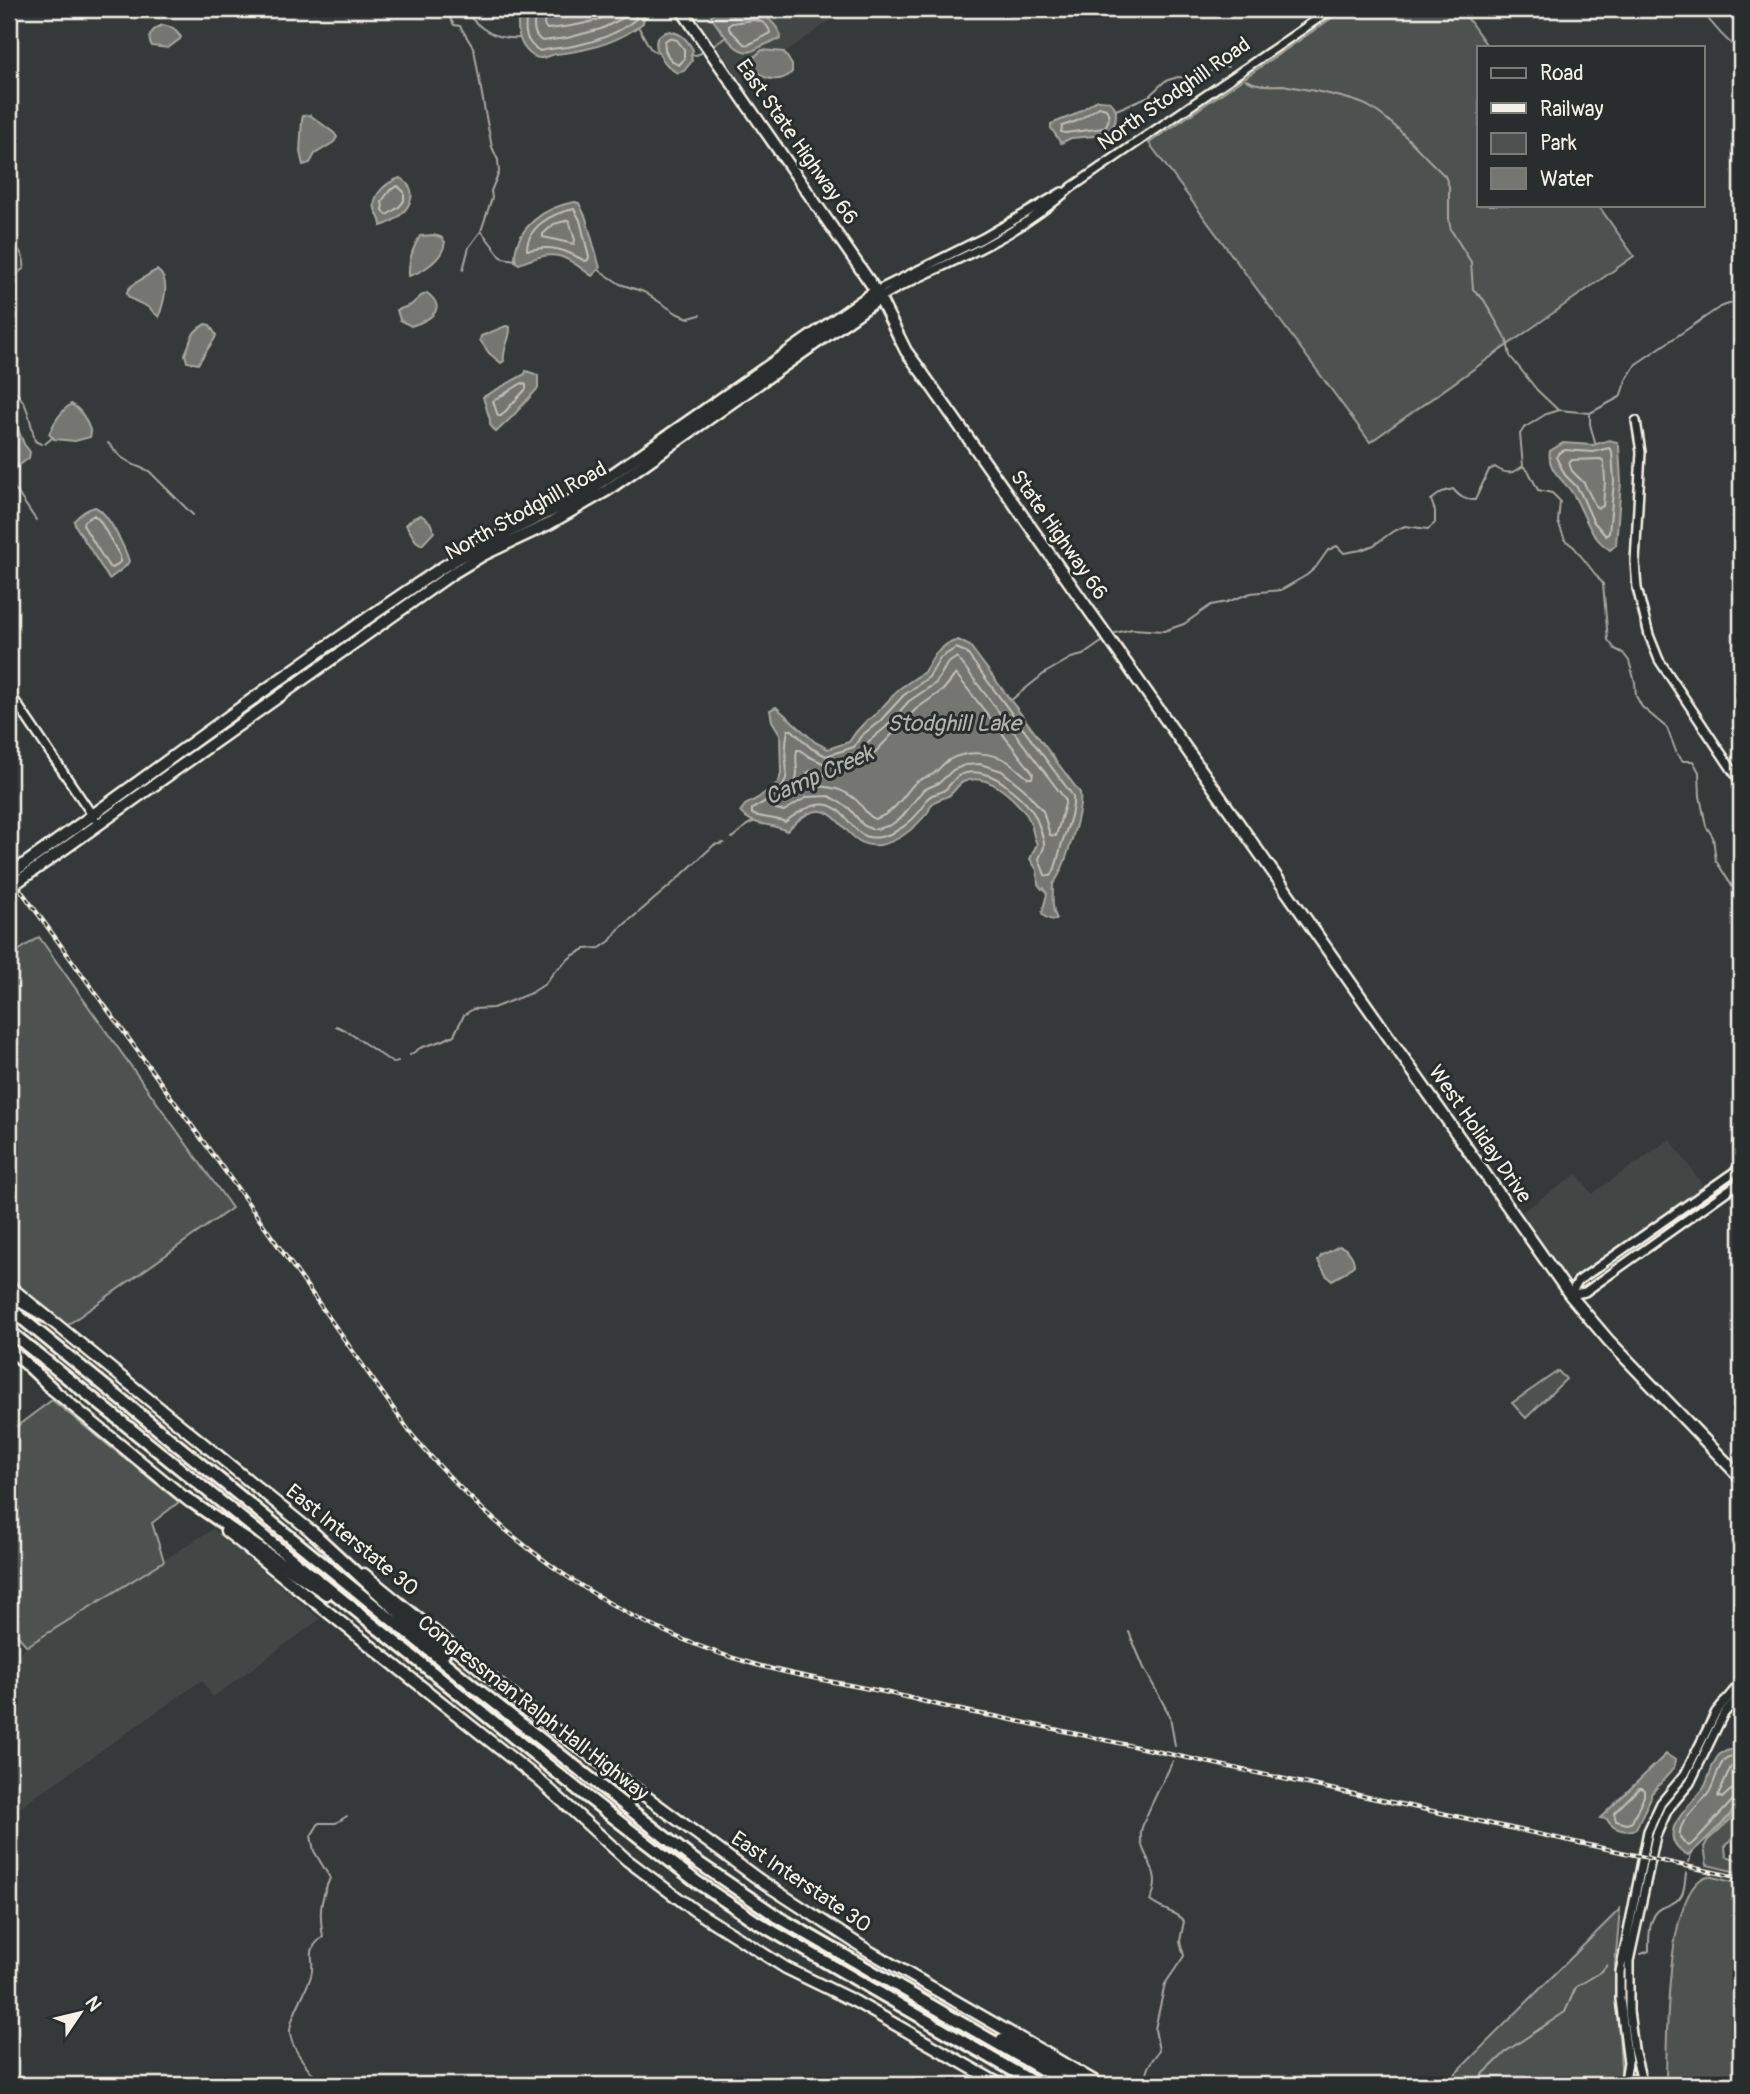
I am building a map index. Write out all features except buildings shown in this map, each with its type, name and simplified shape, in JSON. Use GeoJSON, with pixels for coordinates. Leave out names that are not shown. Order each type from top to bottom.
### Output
{"type":"FeatureCollection","features":[{"type":"Feature","properties":{"kind":"highway"},"geometry":{"type":"LineString","coordinates":[[9,1295],[45,1316]]}},
{"type":"Feature","properties":{"kind":"highway","name":"Congressman Ralph Hall Highway"},"geometry":{"type":"LineString","coordinates":[[9,1308],[471,1685],[693,1859],[778,1917],[1069,2085]]}},
{"type":"Feature","properties":{"kind":"highway","name":"Congressman Ralph Hall Highway"},"geometry":{"type":"LineString","coordinates":[[9,1331],[586,1797],[697,1882],[755,1921],[1038,2085]]}},
{"type":"Feature","properties":{"kind":"highway"},"geometry":{"type":"LineString","coordinates":[[9,1348],[54,1390]]}},
{"type":"Feature","properties":{"kind":"highway"},"geometry":{"type":"LineString","coordinates":[[186,1499],[408,1652]]}},
{"type":"Feature","properties":{"kind":"highway"},"geometry":{"type":"LineString","coordinates":[[310,1531],[461,1670],[471,1685]]}},
{"type":"Feature","properties":{"kind":"highway"},"geometry":{"type":"LineString","coordinates":[[830,1947],[1093,2085]]}},
{"type":"Feature","properties":{"kind":"highway"},"geometry":{"type":"LineString","coordinates":[[973,2048],[1024,2085]]}},
{"type":"Feature","properties":{"kind":"main road","name":"East State Highway 66"},"geometry":{"type":"LineString","coordinates":[[681,9],[878,295]]}},
{"type":"Feature","properties":{"kind":"main road","name":"State Highway 66"},"geometry":{"type":"LineString","coordinates":[[878,295],[912,359],[1215,789]]}},
{"type":"Feature","properties":{"kind":"main road","name":"North Stodghill Road"},"geometry":{"type":"LineString","coordinates":[[9,875],[436,571],[478,546],[568,503],[591,489],[878,295]]}},
{"type":"Feature","properties":{"kind":"main road","name":"North Stodghill Road"},"geometry":{"type":"LineString","coordinates":[[9,888],[453,573],[598,497],[878,295]]}},
{"type":"Feature","properties":{"kind":"main road","name":"West Holiday Drive"},"geometry":{"type":"LineString","coordinates":[[1215,789],[1570,1295],[1741,1478]]}},
{"type":"Feature","properties":{"kind":"main road","name":"East Interstate 30"},"geometry":{"type":"LineString","coordinates":[[9,1286],[550,1726],[761,1881],[867,1950],[1101,2085]]}},
{"type":"Feature","properties":{"kind":"main road"},"geometry":{"type":"LineString","coordinates":[[9,1354],[538,1780],[627,1860],[682,1901],[767,1957],[856,2002],[1000,2085]]}},
{"type":"Feature","properties":{"kind":"street","name":"North Stodghill Road"},"geometry":{"type":"LineString","coordinates":[[878,295],[1072,187],[1332,9]]}},
{"type":"Feature","properties":{"kind":"street"},"geometry":{"type":"LineString","coordinates":[[1636,421],[1641,452],[1634,562],[1648,635],[1664,668],[1741,783]]}},
{"type":"Feature","properties":{"kind":"street"},"geometry":{"type":"LineString","coordinates":[[9,692],[99,825]]}},
{"type":"Feature","properties":{"kind":"street"},"geometry":{"type":"LineString","coordinates":[[1570,1295],[1578,1281],[1741,1167]]}},
{"type":"Feature","properties":{"kind":"street"},"geometry":{"type":"LineString","coordinates":[[1570,1295],[1585,1292],[1741,1181]]}},
{"type":"Feature","properties":{"kind":"street"},"geometry":{"type":"LineString","coordinates":[[1623,1249],[1631,1259]]}},
{"type":"Feature","properties":{"kind":"street"},"geometry":{"type":"LineString","coordinates":[[1622,2083],[1628,2062],[1620,1999],[1620,1972],[1648,1831],[1661,1804],[1685,1774],[1716,1712],[1741,1682]]}},
{"type":"Feature","properties":{"kind":"street"},"geometry":{"type":"LineString","coordinates":[[1644,2083],[1634,2049],[1629,2011],[1629,1961],[1656,1836],[1668,1809],[1690,1783],[1723,1715],[1741,1693]]}},
{"type":"Feature","properties":{"kind":"street"},"geometry":{"type":"LineString","coordinates":[[1622,2083],[1632,2078],[1644,2083]]}},
{"type":"Feature","properties":{"kind":"shaded area"},"geometry":{"type":"Polygon","coordinates":[[[691,9],[847,9],[742,82],[691,9]]]}},
{"type":"Feature","properties":{"kind":"shaded area"},"geometry":{"type":"Polygon","coordinates":[[[1670,1139],[1703,1186],[1568,1280],[1522,1212],[1577,1174],[1592,1194],[1670,1139]]]}},
{"type":"Feature","properties":{"kind":"shaded area"},"geometry":{"type":"Polygon","coordinates":[[[213,1529],[320,1619],[213,1697],[202,1680],[9,1815],[9,1662],[27,1646],[213,1529]]]}},
{"type":"Feature","properties":{"kind":"green space"},"geometry":{"type":"Polygon","coordinates":[[[1345,9],[1461,9],[1487,46],[1477,46],[1477,206],[1599,206],[1634,256],[1370,442],[1149,143],[1345,9]]]}},
{"type":"Feature","properties":{"kind":"green space"},"geometry":{"type":"Polygon","coordinates":[[[39,937],[232,1208],[66,1326],[9,1277],[9,957],[39,937]]]}},
{"type":"Feature","properties":{"kind":"green space"},"geometry":{"type":"Polygon","coordinates":[[[1558,1371],[1566,1379],[1526,1418],[1512,1403],[1558,1371]]]}},
{"type":"Feature","properties":{"kind":"green space"},"geometry":{"type":"Polygon","coordinates":[[[52,1400],[179,1502],[152,1523],[164,1561],[27,1646],[9,1626],[9,1432],[52,1400]]]}},
{"type":"Feature","properties":{"kind":"green space"},"geometry":{"type":"Polygon","coordinates":[[[1741,1810],[1741,1828],[1725,1847],[1726,1856],[1741,1861],[1741,1873],[1707,1865],[1704,1847],[1708,1840],[1741,1810]]]}},
{"type":"Feature","properties":{"kind":"green space"},"geometry":{"type":"Polygon","coordinates":[[[1708,1876],[1741,1884],[1741,2085],[1668,2085],[1668,2001],[1676,1935],[1683,1907],[1694,1886],[1708,1876]]]}},
{"type":"Feature","properties":{"kind":"green space"},"geometry":{"type":"Polygon","coordinates":[[[1620,1909],[1615,1965],[1622,2085],[1444,2085],[1620,1909]]]}},
{"type":"Feature","properties":{"kind":"water"},"geometry":{"type":"Polygon","coordinates":[[[521,9],[638,9],[642,10],[644,17],[643,23],[613,41],[540,58],[529,53],[520,39],[518,22],[521,9]]]}},
{"type":"Feature","properties":{"kind":"water"},"geometry":{"type":"Polygon","coordinates":[[[719,10],[733,16],[761,13],[774,24],[781,38],[752,51],[741,50],[713,20],[711,16],[719,10]]]}},
{"type":"Feature","properties":{"kind":"water"},"geometry":{"type":"Polygon","coordinates":[[[163,25],[173,28],[180,39],[168,48],[152,46],[152,33],[163,25]]]}},
{"type":"Feature","properties":{"kind":"water"},"geometry":{"type":"Polygon","coordinates":[[[670,31],[684,38],[693,50],[692,61],[684,71],[677,73],[661,58],[656,44],[662,34],[670,31]]]}},
{"type":"Feature","properties":{"kind":"water"},"geometry":{"type":"Polygon","coordinates":[[[762,50],[784,52],[792,65],[792,72],[778,79],[759,74],[755,70],[754,57],[762,50]]]}},
{"type":"Feature","properties":{"kind":"water"},"geometry":{"type":"Polygon","coordinates":[[[1097,100],[1111,103],[1116,111],[1114,123],[1107,135],[1071,138],[1061,143],[1051,124],[1074,115],[1097,100]]]}},
{"type":"Feature","properties":{"kind":"water"},"geometry":{"type":"Polygon","coordinates":[[[310,115],[337,137],[334,142],[315,154],[310,163],[303,165],[300,152],[302,120],[303,116],[310,115]]]}},
{"type":"Feature","properties":{"kind":"water"},"geometry":{"type":"Polygon","coordinates":[[[400,178],[408,184],[411,191],[408,206],[403,213],[381,226],[375,209],[376,198],[390,182],[400,178]]]}},
{"type":"Feature","properties":{"kind":"water"},"geometry":{"type":"Polygon","coordinates":[[[579,203],[586,218],[600,268],[592,276],[572,262],[557,256],[549,255],[519,264],[515,261],[520,238],[534,221],[553,208],[579,203]]]}},
{"type":"Feature","properties":{"kind":"water"},"geometry":{"type":"Polygon","coordinates":[[[434,235],[445,242],[441,254],[426,268],[409,276],[411,255],[420,236],[434,235]]]}},
{"type":"Feature","properties":{"kind":"water"},"geometry":{"type":"Polygon","coordinates":[[[157,270],[162,275],[165,286],[159,317],[127,294],[131,287],[157,270]]]}},
{"type":"Feature","properties":{"kind":"water"},"geometry":{"type":"Polygon","coordinates":[[[427,293],[436,305],[434,314],[411,326],[400,320],[397,310],[411,305],[427,293]]]}},
{"type":"Feature","properties":{"kind":"water"},"geometry":{"type":"Polygon","coordinates":[[[206,324],[210,325],[215,338],[198,364],[187,362],[185,354],[192,337],[206,324]]]}},
{"type":"Feature","properties":{"kind":"water"},"geometry":{"type":"Polygon","coordinates":[[[506,326],[510,327],[510,331],[504,361],[501,363],[489,353],[480,340],[481,336],[506,326]]]}},
{"type":"Feature","properties":{"kind":"water"},"geometry":{"type":"Polygon","coordinates":[[[526,371],[538,375],[538,388],[496,432],[490,425],[483,397],[526,371]]]}},
{"type":"Feature","properties":{"kind":"water"},"geometry":{"type":"Polygon","coordinates":[[[71,404],[84,416],[90,437],[75,441],[54,439],[49,434],[55,421],[71,404]]]}},
{"type":"Feature","properties":{"kind":"water"},"geometry":{"type":"Polygon","coordinates":[[[9,419],[15,422],[30,452],[29,458],[9,473],[9,419]]]}},
{"type":"Feature","properties":{"kind":"water"},"geometry":{"type":"Polygon","coordinates":[[[1609,440],[1617,442],[1619,446],[1621,482],[1616,545],[1610,550],[1592,532],[1573,494],[1553,470],[1550,458],[1550,451],[1563,443],[1593,445],[1609,440]]]}},
{"type":"Feature","properties":{"kind":"water"},"geometry":{"type":"Polygon","coordinates":[[[95,507],[110,523],[129,561],[109,579],[74,521],[83,512],[95,507]]]}},
{"type":"Feature","properties":{"kind":"water"},"geometry":{"type":"Polygon","coordinates":[[[421,515],[430,522],[434,532],[422,545],[416,541],[406,525],[421,515]]]}},
{"type":"Feature","properties":{"kind":"water","name":"Stodghill Lake"},"geometry":{"type":"Polygon","coordinates":[[[958,640],[970,646],[1080,793],[1079,812],[1072,840],[1053,884],[1053,907],[1057,919],[1048,919],[1042,913],[1047,894],[1038,884],[1037,870],[1030,859],[1037,844],[1028,818],[1007,794],[990,783],[981,780],[963,782],[950,795],[933,803],[923,818],[907,833],[880,845],[866,844],[855,838],[828,813],[817,811],[804,816],[787,831],[757,823],[740,812],[745,805],[779,782],[780,734],[772,721],[770,710],[776,707],[815,742],[828,749],[849,742],[899,689],[924,672],[935,654],[947,644],[958,640]]]}},
{"type":"Feature","properties":{"kind":"water"},"geometry":{"type":"Polygon","coordinates":[[[1339,1246],[1349,1253],[1354,1265],[1332,1280],[1318,1261],[1321,1256],[1339,1246]]]}},
{"type":"Feature","properties":{"kind":"water"},"geometry":{"type":"Polygon","coordinates":[[[1741,1749],[1741,1801],[1721,1825],[1688,1856],[1677,1848],[1673,1839],[1677,1821],[1703,1789],[1717,1757],[1725,1751],[1741,1749]]]}},
{"type":"Feature","properties":{"kind":"water"},"geometry":{"type":"Polygon","coordinates":[[[1666,1754],[1675,1760],[1674,1768],[1651,1794],[1636,1829],[1620,1830],[1612,1826],[1607,1819],[1600,1818],[1666,1754]]]}},
{"type":"Feature","properties":{"kind":"waterway"},"geometry":{"type":"LineString","coordinates":[[451,9],[447,13],[454,25],[460,26],[474,49],[499,172],[491,191],[492,198],[481,231],[469,247],[463,270]]}},
{"type":"Feature","properties":{"kind":"waterway"},"geometry":{"type":"LineString","coordinates":[[462,9],[487,31],[501,37],[519,38]]}},
{"type":"Feature","properties":{"kind":"waterway"},"geometry":{"type":"LineString","coordinates":[[1701,9],[1719,32],[1741,52]]}},
{"type":"Feature","properties":{"kind":"waterway"},"geometry":{"type":"LineString","coordinates":[[639,28],[650,48],[658,53]]}},
{"type":"Feature","properties":{"kind":"waterway"},"geometry":{"type":"LineString","coordinates":[[714,45],[726,37]]}},
{"type":"Feature","properties":{"kind":"waterway"},"geometry":{"type":"LineString","coordinates":[[691,54],[704,52]]}},
{"type":"Feature","properties":{"kind":"waterway"},"geometry":{"type":"LineString","coordinates":[[1116,110],[1149,96],[1165,81],[1178,77],[1197,79],[1221,65],[1228,67]]}},
{"type":"Feature","properties":{"kind":"waterway"},"geometry":{"type":"LineString","coordinates":[[1246,80],[1260,85],[1283,85],[1323,93],[1368,106],[1399,130],[1445,176],[1449,186],[1451,230],[1471,262],[1473,289],[1484,300],[1507,341],[1510,356],[1537,390],[1557,409]]}},
{"type":"Feature","properties":{"kind":"waterway"},"geometry":{"type":"LineString","coordinates":[[482,232],[502,258],[516,260]]}},
{"type":"Feature","properties":{"kind":"waterway"},"geometry":{"type":"LineString","coordinates":[[9,281],[24,268],[24,260],[10,239]]}},
{"type":"Feature","properties":{"kind":"waterway"},"geometry":{"type":"LineString","coordinates":[[599,270],[620,284],[644,292],[678,314],[689,318],[700,315]]}},
{"type":"Feature","properties":{"kind":"waterway","name":"Camp Creek"},"geometry":{"type":"LineString","coordinates":[[1115,633],[1132,629],[1164,631],[1184,624],[1211,605],[1251,593],[1281,590],[1307,575],[1328,550],[1337,546],[1344,553],[1361,550],[1405,526],[1428,529],[1435,523],[1431,500],[1442,492],[1453,489],[1462,498],[1475,500],[1489,470],[1495,467],[1509,472],[1523,466],[1520,434],[1524,428],[1546,414],[1559,410],[1590,413],[1620,397],[1636,364],[1720,307],[1741,300]]}},
{"type":"Feature","properties":{"kind":"waterway"},"geometry":{"type":"LineString","coordinates":[[9,387],[24,404],[35,441],[41,444]]}},
{"type":"Feature","properties":{"kind":"waterway"},"geometry":{"type":"LineString","coordinates":[[1590,415],[1595,443]]}},
{"type":"Feature","properties":{"kind":"waterway"},"geometry":{"type":"LineString","coordinates":[[45,444],[53,437]]}},
{"type":"Feature","properties":{"kind":"waterway"},"geometry":{"type":"LineString","coordinates":[[108,443],[121,457],[149,471],[193,515]]}},
{"type":"Feature","properties":{"kind":"waterway"},"geometry":{"type":"LineString","coordinates":[[1523,466],[1538,490],[1552,493],[1560,501],[1558,522],[1565,540],[1574,547],[1603,584],[1608,640],[1629,661],[1636,696],[1642,707],[1667,728],[1677,754],[1683,761],[1693,761],[1699,772],[1700,796],[1706,826],[1713,837],[1716,861],[1741,900]]}},
{"type":"Feature","properties":{"kind":"waterway"},"geometry":{"type":"LineString","coordinates":[[15,489],[36,520]]}},
{"type":"Feature","properties":{"kind":"waterway","name":"Camp Creek"},"geometry":{"type":"LineString","coordinates":[[1010,701],[1045,673],[1071,658],[1083,655],[1103,641]]}},
{"type":"Feature","properties":{"kind":"waterway","name":"Camp Creek"},"geometry":{"type":"LineString","coordinates":[[732,838],[753,822]]}},
{"type":"Feature","properties":{"kind":"waterway","name":"Camp Creek"},"geometry":{"type":"LineString","coordinates":[[410,1055],[420,1048],[454,1035],[464,1015],[473,1009],[493,1008],[531,993],[545,984],[572,956],[585,949],[600,948],[714,845],[724,843]]}},
{"type":"Feature","properties":{"kind":"waterway","name":"Camp Creek"},"geometry":{"type":"LineString","coordinates":[[336,1026],[393,1063],[398,1061]]}},
{"type":"Feature","properties":{"kind":"waterway"},"geometry":{"type":"LineString","coordinates":[[1129,1632],[1144,1668],[1170,1716],[1175,1746]]}},
{"type":"Feature","properties":{"kind":"waterway"},"geometry":{"type":"LineString","coordinates":[[1150,2085],[1146,2076],[1150,2063],[1159,2051],[1155,2029],[1165,1984],[1184,1956],[1180,1941],[1184,1921],[1150,1901],[1155,1880],[1143,1849],[1141,1832],[1173,1761]]}},
{"type":"Feature","properties":{"kind":"waterway"},"geometry":{"type":"LineString","coordinates":[[1713,1832],[1741,1807]]}},
{"type":"Feature","properties":{"kind":"waterway"},"geometry":{"type":"LineString","coordinates":[[321,2085],[294,2047],[290,2027],[311,1976],[312,1951],[323,1937],[321,1907],[330,1878],[314,1851],[311,1836],[319,1823],[336,1823],[347,1816]]}},
{"type":"Feature","properties":{"kind":"waterway"},"geometry":{"type":"LineString","coordinates":[[1689,1862],[1692,1852]]}},
{"type":"Feature","properties":{"kind":"waterway"},"geometry":{"type":"LineString","coordinates":[[1641,1954],[1649,1951],[1650,1927],[1654,1916],[1657,1911],[1679,1898],[1686,1873]]}},
{"type":"Feature","properties":{"kind":"waterway"},"geometry":{"type":"LineString","coordinates":[[1472,2085],[1508,2050],[1565,2012],[1576,1987],[1601,1972],[1607,1965]]}},
{"type":"Feature","properties":{"kind":"railway"},"geometry":{"type":"LineString","coordinates":[[9,874],[243,1196],[412,1435],[446,1474],[483,1510],[523,1544],[608,1602],[701,1647],[782,1672],[1741,1878]]}}]}
